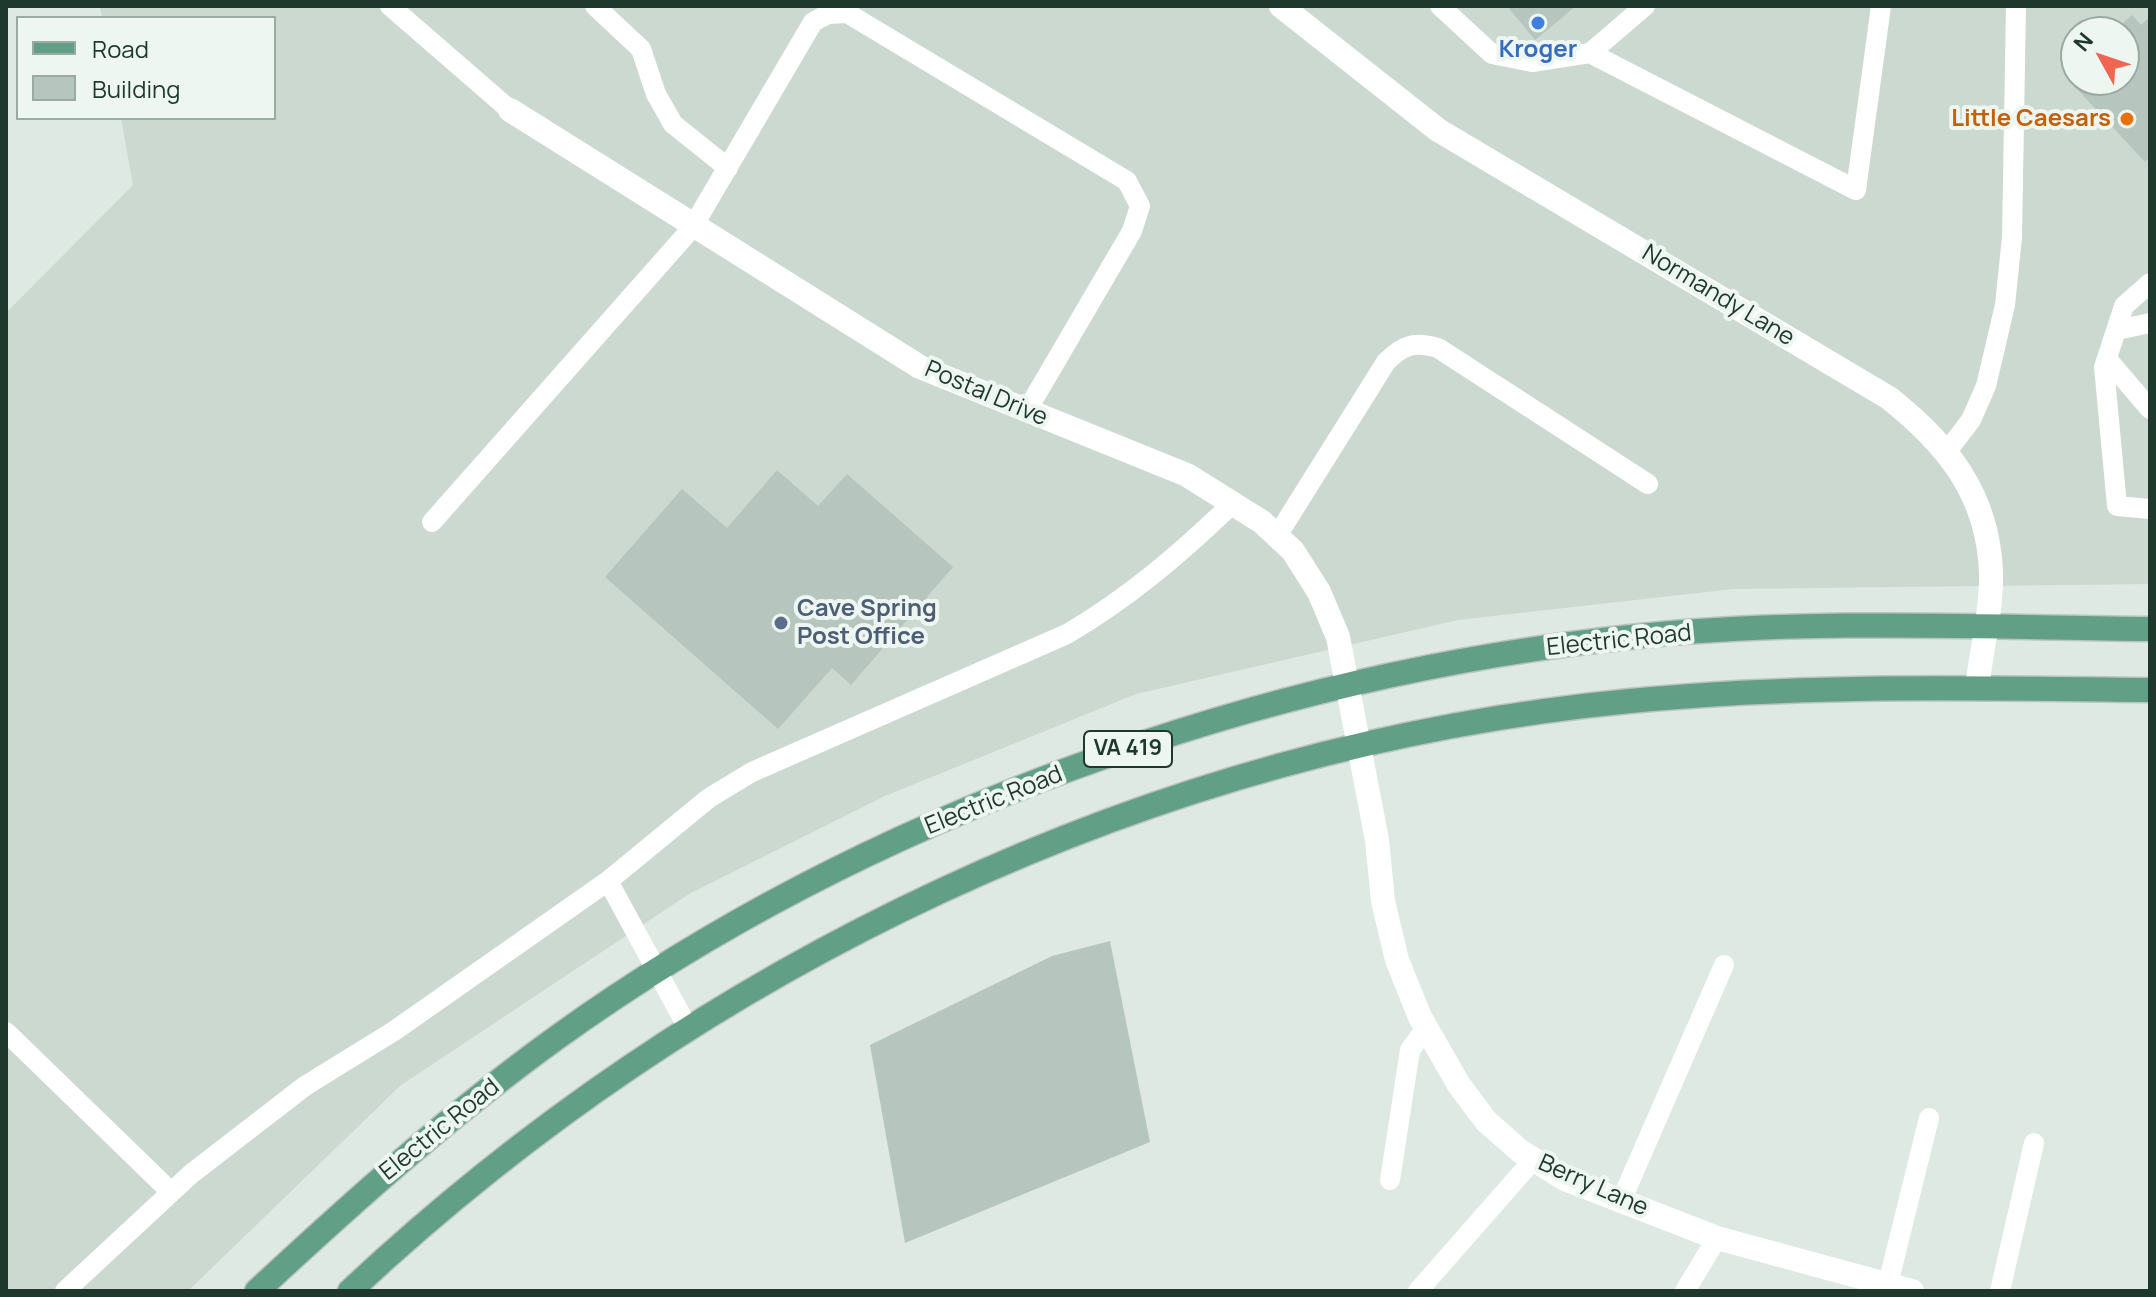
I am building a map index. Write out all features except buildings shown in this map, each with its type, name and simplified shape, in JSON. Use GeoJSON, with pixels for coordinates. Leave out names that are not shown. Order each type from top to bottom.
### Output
{"type":"FeatureCollection","features":[{"type":"Feature","properties":{"kind":"main road","name":"Electric Road"},"geometry":{"type":"LineString","coordinates":[[257,1291],[361,1194],[463,1109],[561,1034],[657,972],[808,885],[898,841],[1013,791],[1136,746],[1349,684],[1482,657],[1639,636],[1767,627],[2150,629]]}},
{"type":"Feature","properties":{"kind":"main road","name":"VA 419"},"geometry":{"type":"LineString","coordinates":[[350,1291],[409,1236],[521,1144],[688,1028],[817,952],[934,893],[1028,852],[1206,787],[1360,745],[1474,722],[1626,701],[1764,690],[2150,690]]}},
{"type":"Feature","properties":{"kind":"street","name":"Normandy Lane"},"geometry":{"type":"LineString","coordinates":[[1281,6],[1438,130],[1889,398],[1948,450],[1970,488],[1984,530],[1991,573],[1977,688]]}},
{"type":"Feature","properties":{"kind":"street","name":"Postal Drive"},"geometry":{"type":"LineString","coordinates":[[510,110],[692,228],[920,367],[1187,475],[1234,502],[1293,551],[1319,592],[1338,637],[1360,745]]}},
{"type":"Feature","properties":{"kind":"street","name":"Berry Lane"},"geometry":{"type":"LineString","coordinates":[[1360,745],[1377,840],[1383,901],[1397,960],[1426,1028],[1459,1085],[1486,1121],[1533,1160],[1565,1179],[1717,1238],[1902,1289]]}},
{"type":"Feature","properties":{"kind":"lane"},"geometry":{"type":"LineString","coordinates":[[390,6],[510,110]]}},
{"type":"Feature","properties":{"kind":"lane"},"geometry":{"type":"LineString","coordinates":[[595,6],[641,49],[656,94],[673,124],[728,168]]}},
{"type":"Feature","properties":{"kind":"lane"},"geometry":{"type":"LineString","coordinates":[[1440,6],[1492,54],[1532,62],[1590,53],[1645,6]]}},
{"type":"Feature","properties":{"kind":"lane"},"geometry":{"type":"LineString","coordinates":[[1590,53],[1856,190],[1881,6]]}},
{"type":"Feature","properties":{"kind":"lane"},"geometry":{"type":"LineString","coordinates":[[1948,450],[1971,420],[1986,386],[2005,305],[2012,237],[2016,6]]}},
{"type":"Feature","properties":{"kind":"lane"},"geometry":{"type":"LineString","coordinates":[[432,522],[692,228],[813,22],[828,14],[847,13],[1127,181],[1140,206],[1132,231],[1026,412]]}},
{"type":"Feature","properties":{"kind":"lane"},"geometry":{"type":"LineString","coordinates":[[2150,283],[2124,306],[2104,367],[2117,506],[2150,509]]}},
{"type":"Feature","properties":{"kind":"lane"},"geometry":{"type":"LineString","coordinates":[[2117,330],[2150,323]]}},
{"type":"Feature","properties":{"kind":"lane"},"geometry":{"type":"LineString","coordinates":[[1277,536],[1386,362],[1402,346],[1420,343],[1438,348],[1648,484]]}},
{"type":"Feature","properties":{"kind":"lane"},"geometry":{"type":"LineString","coordinates":[[2107,359],[2150,409]]}},
{"type":"Feature","properties":{"kind":"lane"},"geometry":{"type":"LineString","coordinates":[[65,1291],[171,1192],[305,1086],[394,1031],[608,881],[709,798],[752,772],[1052,641],[1113,607],[1168,566],[1234,502]]}},
{"type":"Feature","properties":{"kind":"lane"},"geometry":{"type":"LineString","coordinates":[[608,881],[688,1028]]}},
{"type":"Feature","properties":{"kind":"lane"},"geometry":{"type":"LineString","coordinates":[[1621,1201],[1724,965]]}},
{"type":"Feature","properties":{"kind":"lane"},"geometry":{"type":"LineString","coordinates":[[1390,1180],[1410,1050],[1426,1028]]}},
{"type":"Feature","properties":{"kind":"lane"},"geometry":{"type":"LineString","coordinates":[[6,1032],[171,1192]]}},
{"type":"Feature","properties":{"kind":"lane"},"geometry":{"type":"LineString","coordinates":[[1902,1289],[1929,1118]]}},
{"type":"Feature","properties":{"kind":"lane"},"geometry":{"type":"LineString","coordinates":[[2000,1291],[2034,1143]]}},
{"type":"Feature","properties":{"kind":"lane"},"geometry":{"type":"LineString","coordinates":[[1418,1291],[1533,1160]]}},
{"type":"Feature","properties":{"kind":"lane"},"geometry":{"type":"LineString","coordinates":[[1685,1291],[1717,1238]]}},
{"type":"Feature","properties":{"kind":"shaded area"},"geometry":{"type":"Polygon","coordinates":[[[100,6],[2150,6],[2150,584],[1733,589],[1458,620],[1136,694],[885,796],[689,894],[401,1085],[188,1291],[6,1291],[6,313],[133,185],[121,120],[276,120],[276,16],[102,16],[100,6]]]}},
{"type":"Feature","properties":{"kind":"place","name":"Kroger"},"geometry":{"type":"Point","coordinates":[1538,23]}},
{"type":"Feature","properties":{"kind":"place","name":"Little Caesars"},"geometry":{"type":"Point","coordinates":[2127,119]}},
{"type":"Feature","properties":{"kind":"place","name":"Cave Spring Post Office"},"geometry":{"type":"Point","coordinates":[781,623]}}]}
